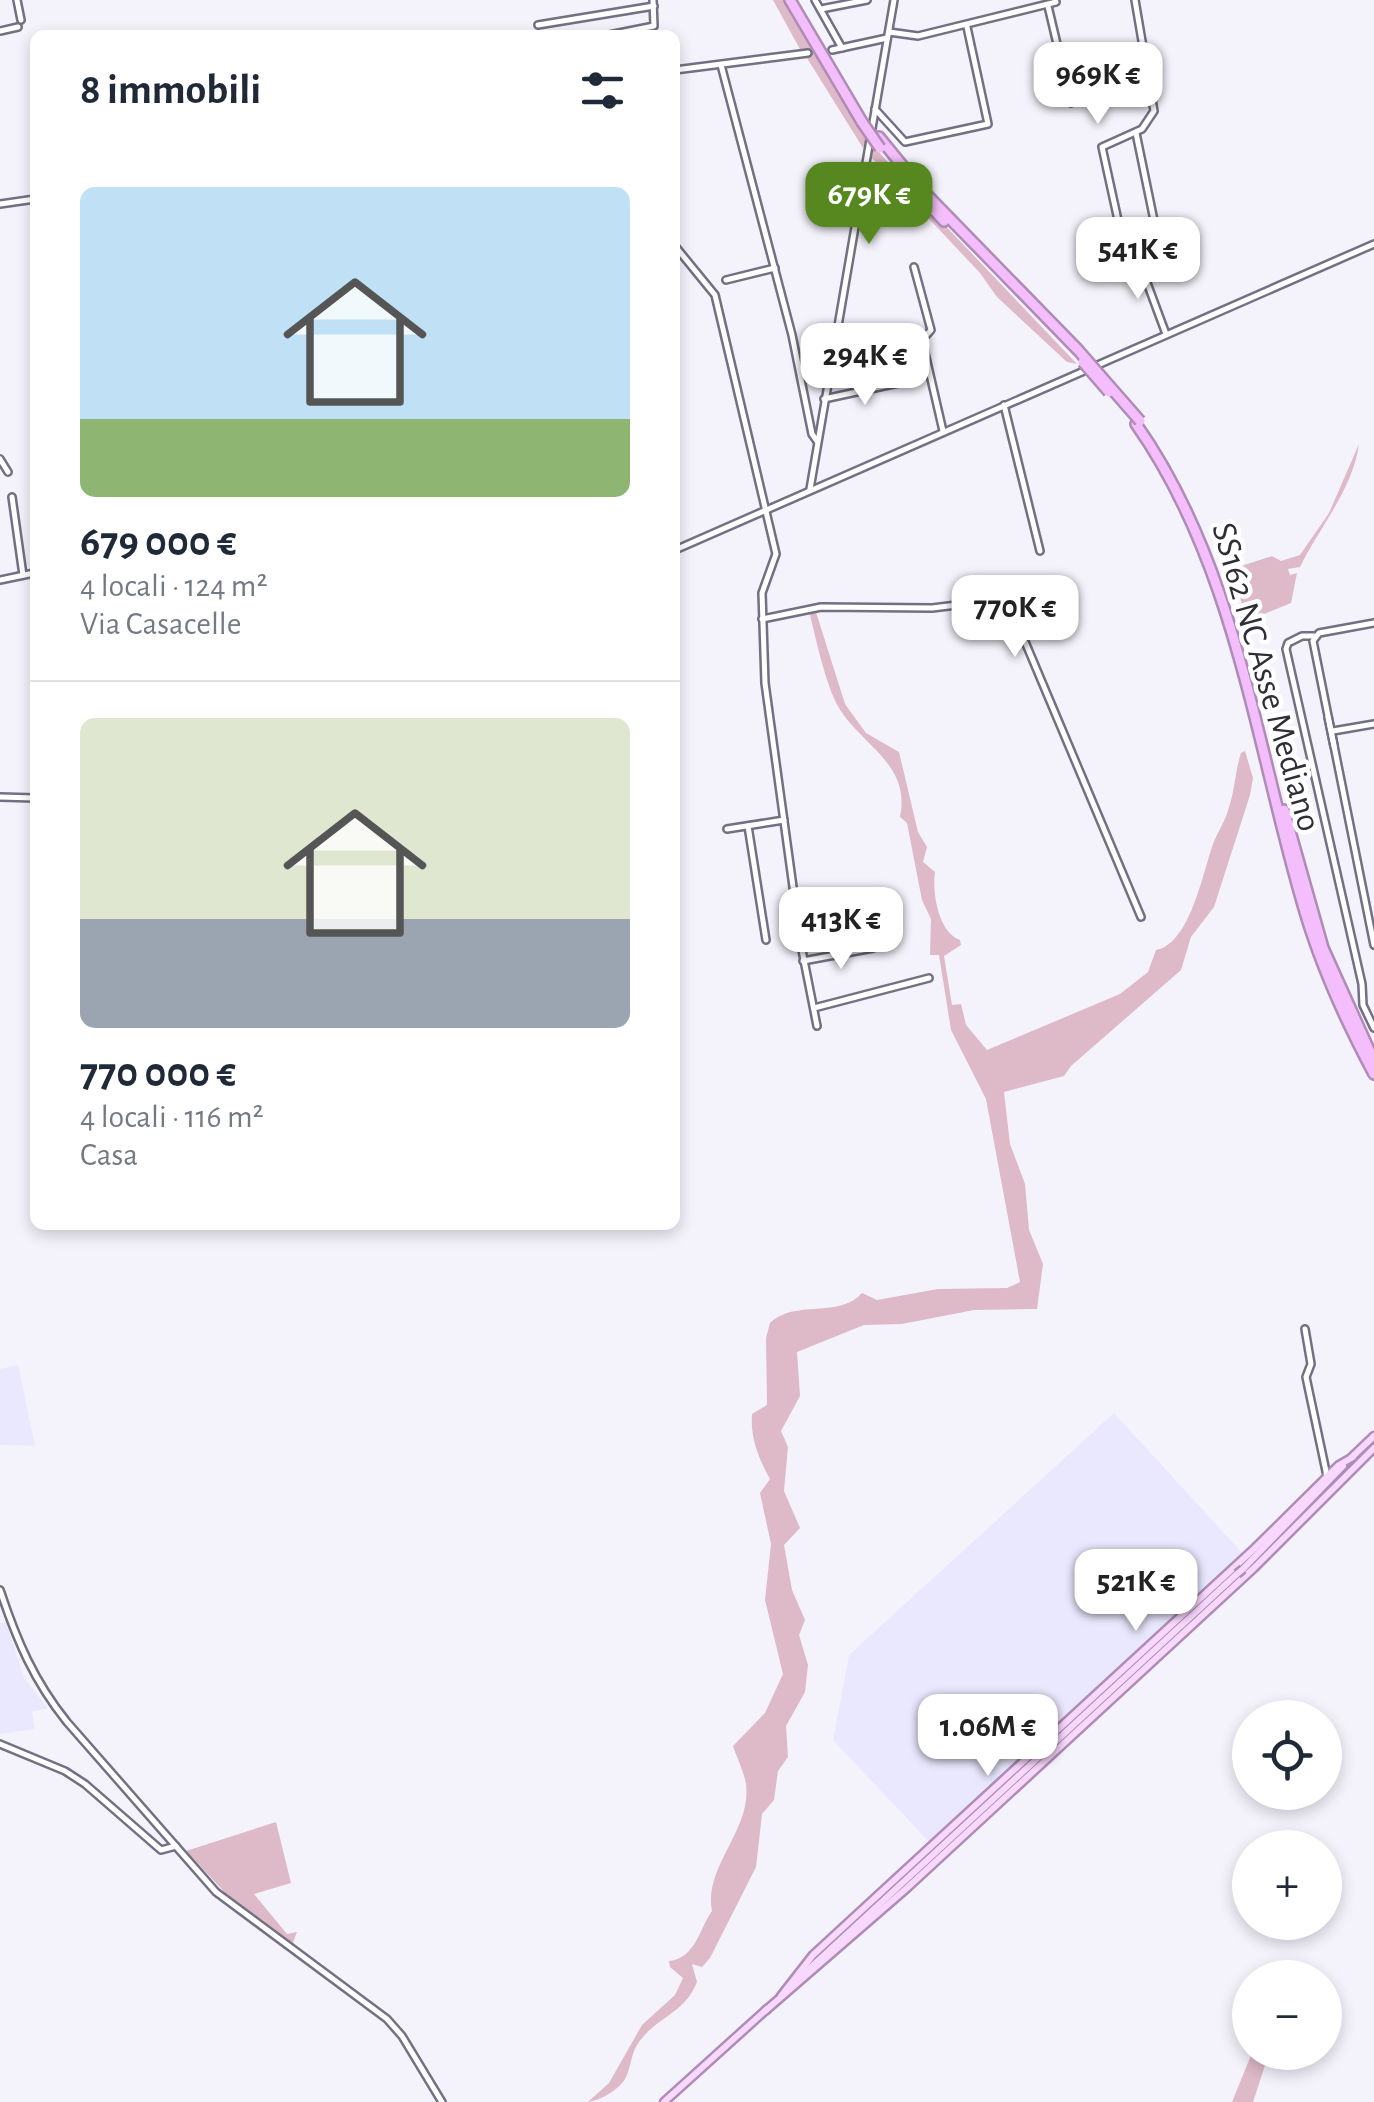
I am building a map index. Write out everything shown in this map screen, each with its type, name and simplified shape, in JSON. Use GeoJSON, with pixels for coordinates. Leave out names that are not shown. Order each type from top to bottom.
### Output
{"type":"FeatureCollection","features":[{"type":"Feature","properties":{"kind":"highway","name":"SS162 NC Asse Mediano"},"geometry":{"type":"LineString","coordinates":[[793,0],[862,117],[928,204],[1076,351],[1138,423],[1180,489],[1231,626],[1323,948],[1374,1074]]}},
{"type":"Feature","properties":{"kind":"highway","name":"SS162 NC Asse Mediano"},"geometry":{"type":"LineString","coordinates":[[1359,1039],[1374,1061]]}},
{"type":"Feature","properties":{"kind":"main road"},"geometry":{"type":"LineString","coordinates":[[664,2102],[907,1888],[1242,1570],[1374,1436]]}},
{"type":"Feature","properties":{"kind":"main road"},"geometry":{"type":"LineString","coordinates":[[765,2011],[1374,1448]]}},
{"type":"Feature","properties":{"kind":"main road"},"geometry":{"type":"LineString","coordinates":[[1242,1570],[1327,1476],[1352,1457]]}},
{"type":"Feature","properties":{"kind":"street"},"geometry":{"type":"LineString","coordinates":[[17,0],[22,20]]}},
{"type":"Feature","properties":{"kind":"street"},"geometry":{"type":"LineString","coordinates":[[815,0],[842,48]]}},
{"type":"Feature","properties":{"kind":"street"},"geometry":{"type":"LineString","coordinates":[[820,9],[868,0]]}},
{"type":"Feature","properties":{"kind":"street"},"geometry":{"type":"LineString","coordinates":[[832,50],[888,35],[918,36],[967,26],[1066,0]]}},
{"type":"Feature","properties":{"kind":"street"},"geometry":{"type":"LineString","coordinates":[[1128,266],[1102,147],[1136,133],[1148,124],[1154,112],[1135,0]]}},
{"type":"Feature","properties":{"kind":"street"},"geometry":{"type":"LineString","coordinates":[[810,489],[891,2]]}},
{"type":"Feature","properties":{"kind":"street"},"geometry":{"type":"LineString","coordinates":[[540,30],[538,24],[654,3],[654,26],[634,30]]}},
{"type":"Feature","properties":{"kind":"street"},"geometry":{"type":"LineString","coordinates":[[1048,6],[1071,103]]}},
{"type":"Feature","properties":{"kind":"street"},"geometry":{"type":"LineString","coordinates":[[874,109],[905,142],[988,124],[967,26]]}},
{"type":"Feature","properties":{"kind":"street"},"geometry":{"type":"LineString","coordinates":[[0,31],[18,27]]}},
{"type":"Feature","properties":{"kind":"street"},"geometry":{"type":"LineString","coordinates":[[680,69],[808,53]]}},
{"type":"Feature","properties":{"kind":"street"},"geometry":{"type":"LineString","coordinates":[[721,64],[775,268],[813,437],[817,440]]}},
{"type":"Feature","properties":{"kind":"street"},"geometry":{"type":"LineString","coordinates":[[1136,133],[1158,235]]}},
{"type":"Feature","properties":{"kind":"street"},"geometry":{"type":"LineString","coordinates":[[0,204],[30,200]]}},
{"type":"Feature","properties":{"kind":"street"},"geometry":{"type":"LineString","coordinates":[[680,548],[1374,244]]}},
{"type":"Feature","properties":{"kind":"street"},"geometry":{"type":"LineString","coordinates":[[680,252],[715,294],[776,560],[762,593],[765,683],[803,961],[817,1026]]}},
{"type":"Feature","properties":{"kind":"street"},"geometry":{"type":"LineString","coordinates":[[1140,264],[1166,334]]}},
{"type":"Feature","properties":{"kind":"street"},"geometry":{"type":"LineString","coordinates":[[914,267],[931,332],[922,340],[942,431]]}},
{"type":"Feature","properties":{"kind":"street"},"geometry":{"type":"LineString","coordinates":[[726,280],[775,268]]}},
{"type":"Feature","properties":{"kind":"street"},"geometry":{"type":"LineString","coordinates":[[824,399],[898,383]]}},
{"type":"Feature","properties":{"kind":"street"},"geometry":{"type":"LineString","coordinates":[[1004,404],[1040,550]]}},
{"type":"Feature","properties":{"kind":"street"},"geometry":{"type":"LineString","coordinates":[[0,460],[8,472]]}},
{"type":"Feature","properties":{"kind":"street"},"geometry":{"type":"LineString","coordinates":[[10,499],[23,575]]}},
{"type":"Feature","properties":{"kind":"street"},"geometry":{"type":"LineString","coordinates":[[0,580],[30,574]]}},
{"type":"Feature","properties":{"kind":"street"},"geometry":{"type":"LineString","coordinates":[[762,620],[820,607],[932,608],[1007,599],[1141,917]]}},
{"type":"Feature","properties":{"kind":"street"},"geometry":{"type":"LineString","coordinates":[[1374,622],[1302,636],[1288,643],[1286,649],[1364,1005],[1374,1028]]}},
{"type":"Feature","properties":{"kind":"street"},"geometry":{"type":"LineString","coordinates":[[1314,636],[1374,946]]}},
{"type":"Feature","properties":{"kind":"street"},"geometry":{"type":"LineString","coordinates":[[1331,733],[1374,724]]}},
{"type":"Feature","properties":{"kind":"street"},"geometry":{"type":"LineString","coordinates":[[0,797],[30,798]]}},
{"type":"Feature","properties":{"kind":"street"},"geometry":{"type":"LineString","coordinates":[[727,829],[784,820]]}},
{"type":"Feature","properties":{"kind":"street"},"geometry":{"type":"LineString","coordinates":[[748,826],[766,940]]}},
{"type":"Feature","properties":{"kind":"street"},"geometry":{"type":"LineString","coordinates":[[803,961],[872,948]]}},
{"type":"Feature","properties":{"kind":"street"},"geometry":{"type":"LineString","coordinates":[[814,1008],[930,978]]}},
{"type":"Feature","properties":{"kind":"street"},"geometry":{"type":"LineString","coordinates":[[1305,1329],[1311,1364],[1306,1376],[1327,1476]]}},
{"type":"Feature","properties":{"kind":"street"},"geometry":{"type":"LineString","coordinates":[[0,1590],[21,1653],[46,1696],[216,1892],[387,2019],[402,2036],[442,2102]]}},
{"type":"Feature","properties":{"kind":"street"},"geometry":{"type":"LineString","coordinates":[[0,1744],[65,1771],[85,1784],[161,1850],[176,1846]]}},
{"type":"Feature","properties":{"kind":"shaded area"},"geometry":{"type":"Polygon","coordinates":[[[773,0],[787,0],[868,136],[863,148],[807,58],[809,51],[801,51],[773,0]]]}},
{"type":"Feature","properties":{"kind":"shaded area"},"geometry":{"type":"Polygon","coordinates":[[[872,144],[1077,364],[1067,362],[997,297],[980,273],[869,155],[872,144]]]}},
{"type":"Feature","properties":{"kind":"shaded area"},"geometry":{"type":"Polygon","coordinates":[[[1359,444],[1350,477],[1334,508],[1300,567],[1288,569],[1290,575],[1297,573],[1291,603],[1247,621],[1230,564],[1238,567],[1272,556],[1281,561],[1300,555],[1329,513],[1359,444]]]}},
{"type":"Feature","properties":{"kind":"shaded area"},"geometry":{"type":"Polygon","coordinates":[[[815,609],[845,704],[866,733],[899,752],[918,832],[927,847],[923,862],[935,872],[938,911],[946,929],[960,940],[961,945],[944,956],[952,1005],[961,1004],[966,1025],[987,1050],[1120,994],[1148,972],[1156,950],[1178,935],[1194,905],[1213,844],[1228,812],[1241,753],[1245,751],[1253,778],[1214,907],[1191,937],[1181,970],[1064,1076],[1004,1092],[1010,1144],[1025,1184],[1029,1230],[1043,1264],[1037,1309],[974,1310],[902,1324],[864,1325],[797,1352],[800,1396],[781,1431],[788,1447],[784,1491],[800,1528],[784,1545],[792,1590],[805,1620],[799,1635],[808,1665],[805,1692],[786,1726],[788,1757],[778,1771],[774,1800],[762,1814],[756,1867],[710,1958],[702,1967],[692,1964],[697,1982],[691,1993],[644,2035],[620,2086],[588,2102],[609,2083],[642,2025],[675,1995],[683,1978],[670,1967],[669,1961],[691,1949],[712,1911],[714,1879],[746,1801],[745,1779],[733,1746],[765,1713],[783,1674],[765,1600],[771,1544],[760,1493],[770,1479],[752,1431],[752,1414],[767,1405],[766,1338],[770,1323],[791,1312],[842,1305],[862,1293],[877,1300],[938,1289],[1007,1288],[1020,1282],[986,1099],[951,1030],[939,955],[930,955],[931,919],[922,900],[907,823],[900,817],[898,783],[892,769],[834,698],[809,611],[815,609]]]}},
{"type":"Feature","properties":{"kind":"shaded area"},"geometry":{"type":"Polygon","coordinates":[[[18,1365],[35,1446],[0,1445],[0,1369],[18,1365]]]}},
{"type":"Feature","properties":{"kind":"shaded area"},"geometry":{"type":"Polygon","coordinates":[[[1114,1413],[1245,1556],[930,1843],[833,1740],[849,1655],[1114,1413]]]}},
{"type":"Feature","properties":{"kind":"shaded area"},"geometry":{"type":"Polygon","coordinates":[[[6,1622],[24,1678],[48,1708],[32,1712],[35,1729],[0,1734],[0,1623],[6,1622]]]}},
{"type":"Feature","properties":{"kind":"shaded area"},"geometry":{"type":"Polygon","coordinates":[[[276,1822],[291,1883],[254,1894],[287,1934],[297,1932],[292,1945],[231,1899],[186,1851],[276,1822]]]}},
{"type":"Feature","properties":{"kind":"shaded area"},"geometry":{"type":"Polygon","coordinates":[[[1245,2070],[1263,2070],[1253,2102],[1232,2102],[1245,2070]]]}}]}
